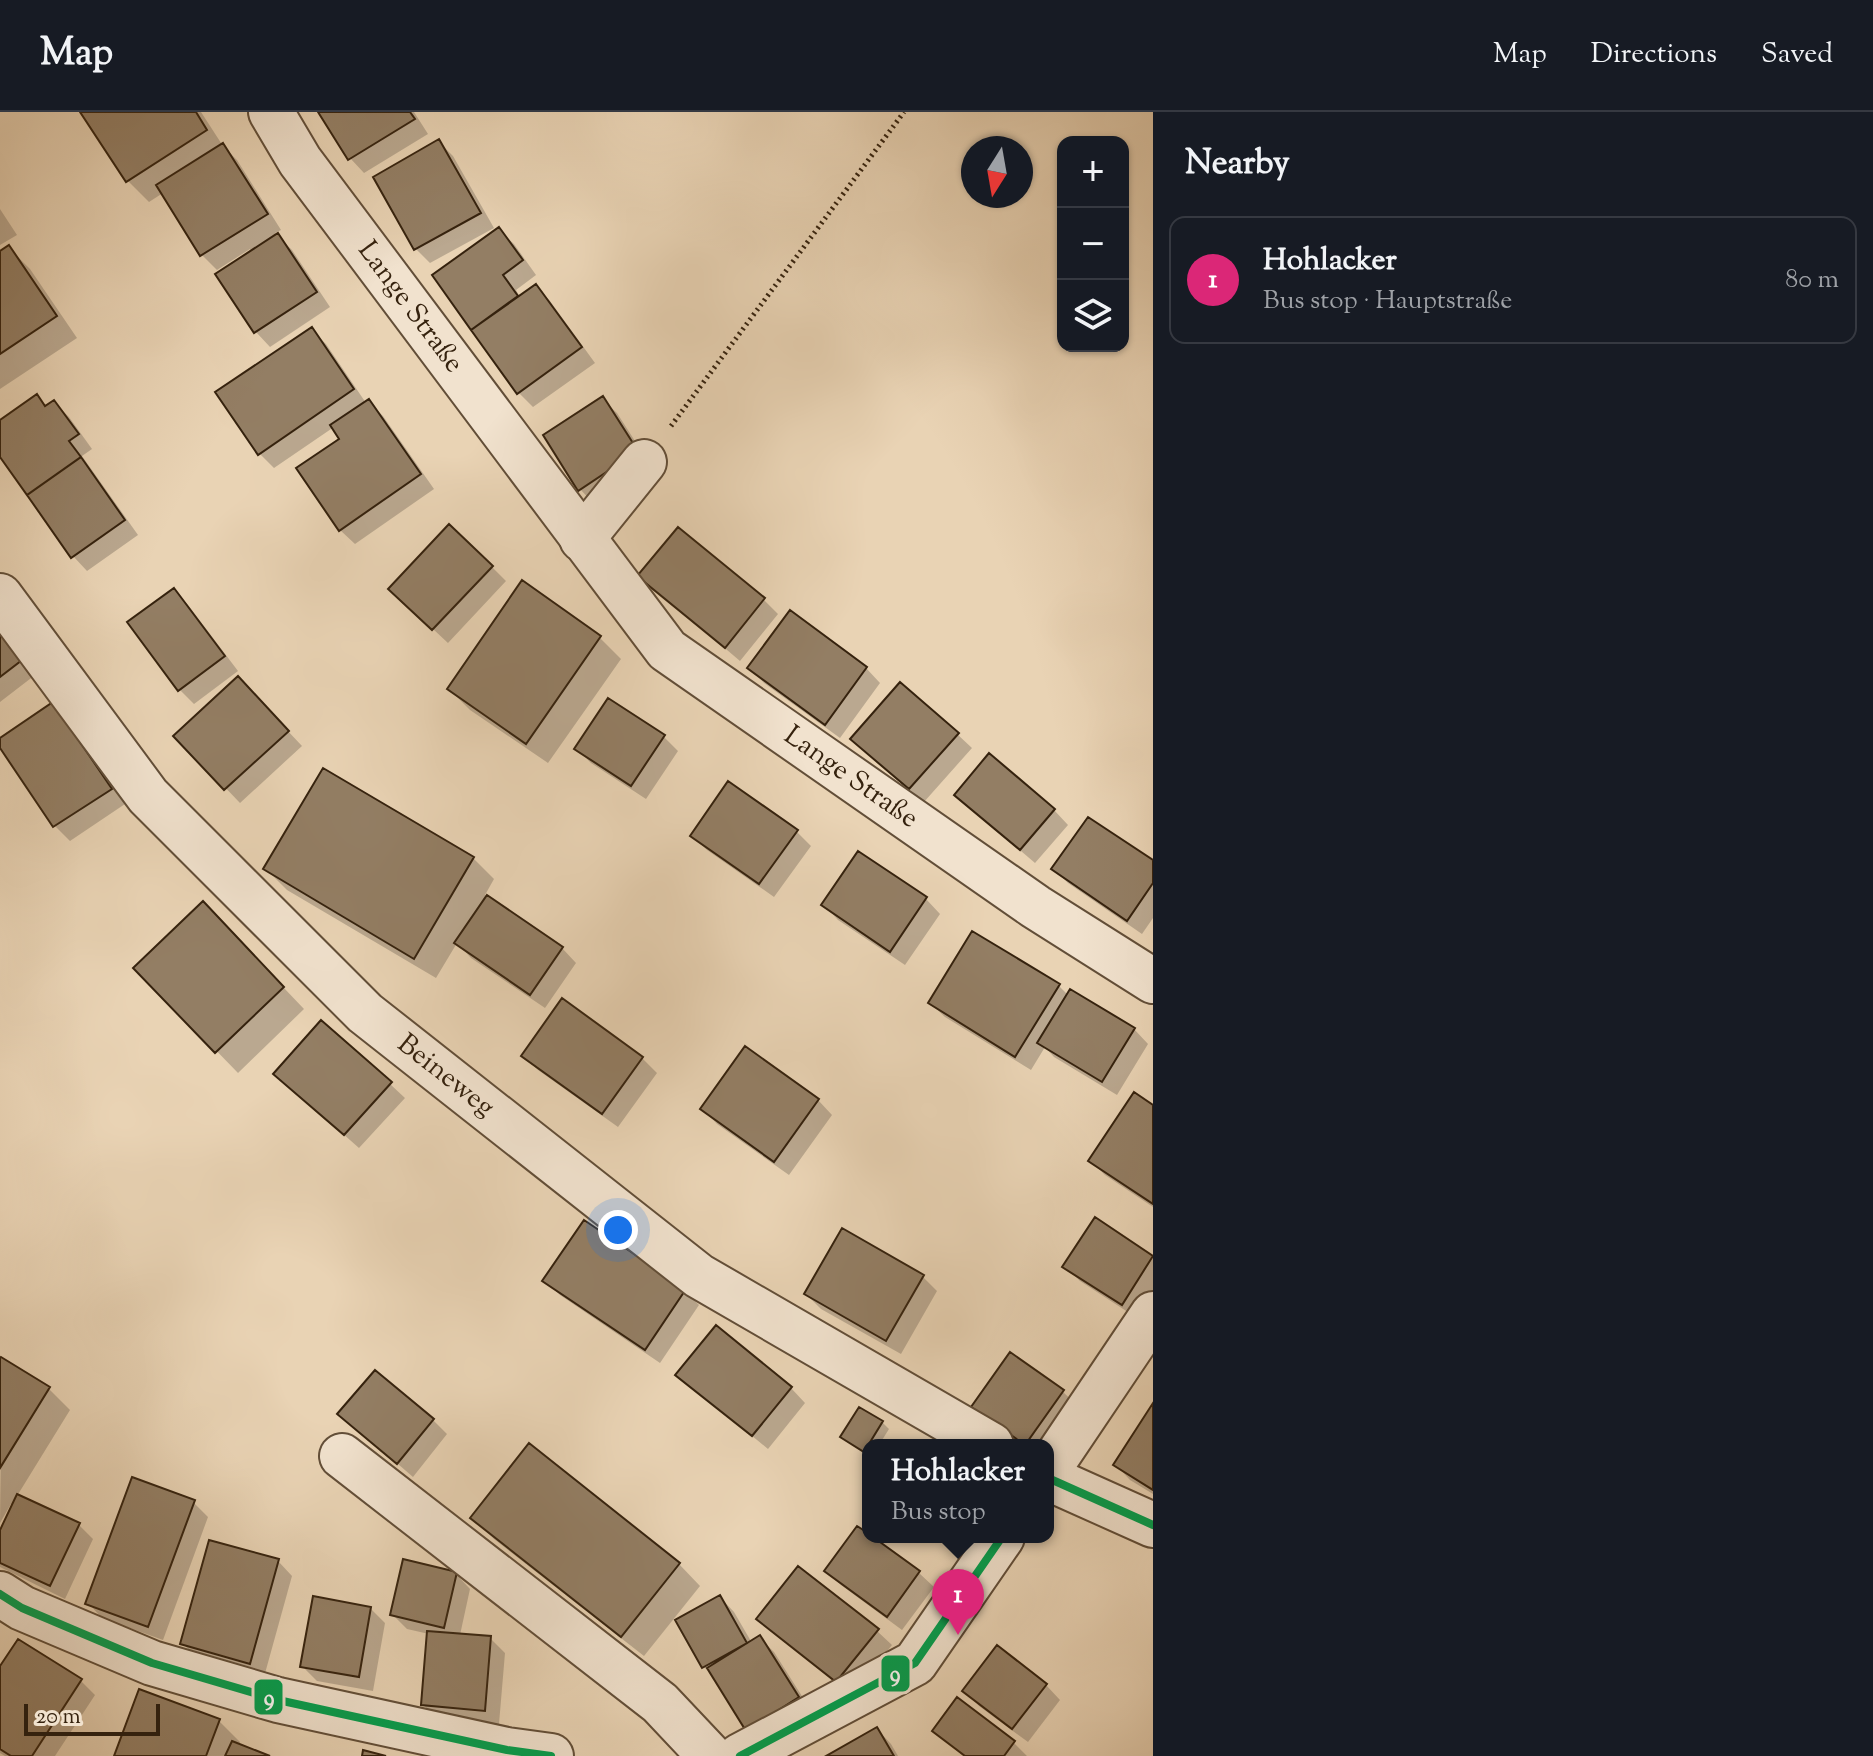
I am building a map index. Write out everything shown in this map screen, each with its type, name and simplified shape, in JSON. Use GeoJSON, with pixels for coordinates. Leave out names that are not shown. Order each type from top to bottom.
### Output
{"type":"FeatureCollection","features":[{"type":"Feature","properties":{"kind":"street","name":"Lange Straße"},"geometry":{"type":"LineString","coordinates":[[271,112],[300,161],[667,650],[1036,907],[1153,981]]}},
{"type":"Feature","properties":{"kind":"street"},"geometry":{"type":"LineString","coordinates":[[582,539],[644,462]]}},
{"type":"Feature","properties":{"kind":"street","name":"Beineweg"},"geometry":{"type":"LineString","coordinates":[[0,596],[148,796],[365,1013],[699,1276],[981,1439]]}},
{"type":"Feature","properties":{"kind":"street"},"geometry":{"type":"LineString","coordinates":[[1054,1461],[1153,1314]]}},
{"type":"Feature","properties":{"kind":"street"},"geometry":{"type":"LineString","coordinates":[[342,1456],[660,1703],[710,1756]]}},
{"type":"Feature","properties":{"kind":"street"},"geometry":{"type":"LineString","coordinates":[[1054,1481],[1153,1525]]}},
{"type":"Feature","properties":{"kind":"street"},"geometry":{"type":"LineString","coordinates":[[740,1756],[915,1663],[998,1543]]}},
{"type":"Feature","properties":{"kind":"street"},"geometry":{"type":"LineString","coordinates":[[0,1594],[22,1608],[152,1663],[278,1700],[510,1753],[551,1756]]}},
{"type":"Feature","properties":{"kind":"path"},"geometry":{"type":"LineString","coordinates":[[644,462],[904,112]]}},
{"type":"Feature","properties":{"kind":"building"},"geometry":{"type":"Polygon","coordinates":[[[80,112],[196,112],[207,130],[126,182],[80,112]]]}},
{"type":"Feature","properties":{"kind":"building"},"geometry":{"type":"Polygon","coordinates":[[[318,112],[410,112],[415,119],[348,160],[318,112]]]}},
{"type":"Feature","properties":{"kind":"building"},"geometry":{"type":"Polygon","coordinates":[[[439,139],[481,213],[414,250],[373,177],[439,139]]]}},
{"type":"Feature","properties":{"kind":"building"},"geometry":{"type":"Polygon","coordinates":[[[223,143],[268,214],[200,256],[156,185],[223,143]]]}},
{"type":"Feature","properties":{"kind":"building"},"geometry":{"type":"Polygon","coordinates":[[[499,227],[523,260],[503,275],[518,296],[471,330],[432,275],[499,227]]]}},
{"type":"Feature","properties":{"kind":"building"},"geometry":{"type":"Polygon","coordinates":[[[278,233],[317,292],[254,333],[215,274],[278,233]]]}},
{"type":"Feature","properties":{"kind":"building"},"geometry":{"type":"Polygon","coordinates":[[[9,245],[57,316],[0,354],[0,251],[9,245]]]}},
{"type":"Feature","properties":{"kind":"building"},"geometry":{"type":"Polygon","coordinates":[[[536,284],[582,347],[517,394],[471,330],[536,284]]]}},
{"type":"Feature","properties":{"kind":"building"},"geometry":{"type":"Polygon","coordinates":[[[312,327],[354,389],[258,455],[215,392],[312,327]]]}},
{"type":"Feature","properties":{"kind":"building"},"geometry":{"type":"Polygon","coordinates":[[[37,394],[45,406],[54,400],[79,434],[69,441],[81,457],[27,495],[0,457],[0,420],[37,394]]]}},
{"type":"Feature","properties":{"kind":"building"},"geometry":{"type":"Polygon","coordinates":[[[603,396],[638,451],[578,491],[543,435],[603,396]]]}},
{"type":"Feature","properties":{"kind":"building"},"geometry":{"type":"Polygon","coordinates":[[[369,399],[421,474],[339,531],[296,468],[339,439],[330,425],[369,399]]]}},
{"type":"Feature","properties":{"kind":"building"},"geometry":{"type":"Polygon","coordinates":[[[81,457],[125,520],[71,558],[27,495],[81,457]]]}},
{"type":"Feature","properties":{"kind":"building"},"geometry":{"type":"Polygon","coordinates":[[[449,524],[493,566],[432,630],[388,589],[449,524]]]}},
{"type":"Feature","properties":{"kind":"building"},"geometry":{"type":"Polygon","coordinates":[[[678,527],[765,598],[725,648],[637,576],[678,527]]]}},
{"type":"Feature","properties":{"kind":"building"},"geometry":{"type":"Polygon","coordinates":[[[522,580],[601,636],[526,744],[447,689],[522,580]]]}},
{"type":"Feature","properties":{"kind":"building"},"geometry":{"type":"Polygon","coordinates":[[[174,588],[225,656],[178,691],[127,622],[174,588]]]}},
{"type":"Feature","properties":{"kind":"building"},"geometry":{"type":"Polygon","coordinates":[[[790,610],[867,667],[825,725],[747,668],[790,610]]]}},
{"type":"Feature","properties":{"kind":"building"},"geometry":{"type":"Polygon","coordinates":[[[0,622],[26,657],[0,677],[0,622]]]}},
{"type":"Feature","properties":{"kind":"building"},"geometry":{"type":"Polygon","coordinates":[[[238,676],[289,731],[224,790],[173,736],[238,676]]]}},
{"type":"Feature","properties":{"kind":"building"},"geometry":{"type":"Polygon","coordinates":[[[900,682],[959,733],[909,789],[850,739],[900,682]]]}},
{"type":"Feature","properties":{"kind":"building"},"geometry":{"type":"Polygon","coordinates":[[[608,698],[665,735],[631,786],[574,749],[608,698]]]}},
{"type":"Feature","properties":{"kind":"building"},"geometry":{"type":"Polygon","coordinates":[[[53,702],[112,789],[53,827],[0,748],[0,738],[53,702]]]}},
{"type":"Feature","properties":{"kind":"building"},"geometry":{"type":"Polygon","coordinates":[[[989,753],[1055,809],[1020,850],[954,795],[989,753]]]}},
{"type":"Feature","properties":{"kind":"building"},"geometry":{"type":"Polygon","coordinates":[[[323,768],[474,857],[414,959],[263,869],[323,768]]]}},
{"type":"Feature","properties":{"kind":"building"},"geometry":{"type":"Polygon","coordinates":[[[728,781],[798,830],[759,884],[690,836],[728,781]]]}},
{"type":"Feature","properties":{"kind":"building"},"geometry":{"type":"Polygon","coordinates":[[[1088,817],[1153,860],[1153,883],[1127,921],[1051,869],[1088,817]]]}},
{"type":"Feature","properties":{"kind":"building"},"geometry":{"type":"Polygon","coordinates":[[[858,851],[927,897],[890,952],[821,905],[858,851]]]}},
{"type":"Feature","properties":{"kind":"building"},"geometry":{"type":"Polygon","coordinates":[[[487,895],[563,947],[530,995],[454,943],[487,895]]]}},
{"type":"Feature","properties":{"kind":"building"},"geometry":{"type":"Polygon","coordinates":[[[203,901],[284,987],[215,1053],[133,968],[203,901]]]}},
{"type":"Feature","properties":{"kind":"building"},"geometry":{"type":"Polygon","coordinates":[[[972,931],[1060,984],[1015,1057],[928,1003],[972,931]]]}},
{"type":"Feature","properties":{"kind":"building"},"geometry":{"type":"Polygon","coordinates":[[[1070,989],[1135,1028],[1102,1082],[1037,1043],[1070,989]]]}},
{"type":"Feature","properties":{"kind":"building"},"geometry":{"type":"Polygon","coordinates":[[[562,998],[643,1057],[602,1114],[521,1056],[562,998]]]}},
{"type":"Feature","properties":{"kind":"building"},"geometry":{"type":"Polygon","coordinates":[[[321,1020],[392,1082],[344,1135],[273,1074],[321,1020]]]}},
{"type":"Feature","properties":{"kind":"building"},"geometry":{"type":"Polygon","coordinates":[[[745,1046],[819,1099],[774,1162],[700,1109],[745,1046]]]}},
{"type":"Feature","properties":{"kind":"building"},"geometry":{"type":"Polygon","coordinates":[[[1134,1092],[1153,1105],[1153,1204],[1088,1161],[1134,1092]]]}},
{"type":"Feature","properties":{"kind":"building"},"geometry":{"type":"Polygon","coordinates":[[[1095,1217],[1153,1256],[1122,1305],[1062,1267],[1095,1217]]]}},
{"type":"Feature","properties":{"kind":"building"},"geometry":{"type":"Polygon","coordinates":[[[584,1220],[686,1289],[645,1350],[542,1281],[584,1220]]]}},
{"type":"Feature","properties":{"kind":"building"},"geometry":{"type":"Polygon","coordinates":[[[842,1228],[924,1275],[886,1341],[804,1294],[842,1228]]]}},
{"type":"Feature","properties":{"kind":"building"},"geometry":{"type":"Polygon","coordinates":[[[716,1325],[792,1387],[752,1436],[675,1375],[716,1325]]]}},
{"type":"Feature","properties":{"kind":"building"},"geometry":{"type":"Polygon","coordinates":[[[1010,1352],[1064,1390],[1029,1439],[1016,1439],[971,1407],[1010,1352]]]}},
{"type":"Feature","properties":{"kind":"building"},"geometry":{"type":"Polygon","coordinates":[[[0,1358],[50,1387],[0,1468],[0,1358]]]}},
{"type":"Feature","properties":{"kind":"building"},"geometry":{"type":"Polygon","coordinates":[[[375,1370],[434,1419],[397,1464],[337,1414],[375,1370]]]}},
{"type":"Feature","properties":{"kind":"building"},"geometry":{"type":"Polygon","coordinates":[[[1153,1403],[1153,1490],[1113,1465],[1153,1403]]]}},
{"type":"Feature","properties":{"kind":"building"},"geometry":{"type":"Polygon","coordinates":[[[859,1407],[883,1421],[872,1439],[862,1439],[862,1451],[840,1437],[859,1407]]]}},
{"type":"Feature","properties":{"kind":"building"},"geometry":{"type":"Polygon","coordinates":[[[529,1443],[680,1563],[621,1637],[470,1518],[529,1443]]]}},
{"type":"Feature","properties":{"kind":"building"},"geometry":{"type":"Polygon","coordinates":[[[132,1477],[195,1500],[148,1627],[85,1604],[132,1477]]]}},
{"type":"Feature","properties":{"kind":"building"},"geometry":{"type":"Polygon","coordinates":[[[17,1494],[80,1523],[50,1586],[0,1563],[0,1530],[17,1494]]]}},
{"type":"Feature","properties":{"kind":"building"},"geometry":{"type":"Polygon","coordinates":[[[857,1526],[862,1529],[862,1543],[881,1543],[920,1571],[887,1617],[824,1571],[857,1526]]]}},
{"type":"Feature","properties":{"kind":"building"},"geometry":{"type":"Polygon","coordinates":[[[209,1540],[279,1559],[250,1664],[180,1644],[209,1540]]]}},
{"type":"Feature","properties":{"kind":"building"},"geometry":{"type":"Polygon","coordinates":[[[403,1559],[457,1572],[444,1628],[390,1615],[403,1559]]]}},
{"type":"Feature","properties":{"kind":"building"},"geometry":{"type":"Polygon","coordinates":[[[798,1566],[879,1629],[836,1682],[756,1619],[798,1566]]]}},
{"type":"Feature","properties":{"kind":"building"},"geometry":{"type":"Polygon","coordinates":[[[720,1595],[747,1643],[702,1668],[675,1620],[720,1595]]]}},
{"type":"Feature","properties":{"kind":"building"},"geometry":{"type":"Polygon","coordinates":[[[313,1596],[371,1607],[359,1677],[300,1667],[313,1596]]]}},
{"type":"Feature","properties":{"kind":"building"},"geometry":{"type":"Polygon","coordinates":[[[427,1631],[491,1636],[485,1711],[421,1705],[427,1631]]]}},
{"type":"Feature","properties":{"kind":"building"},"geometry":{"type":"Polygon","coordinates":[[[760,1635],[799,1697],[746,1731],[707,1668],[760,1635]]]}},
{"type":"Feature","properties":{"kind":"building"},"geometry":{"type":"Polygon","coordinates":[[[18,1639],[82,1679],[32,1756],[11,1756],[0,1749],[0,1666],[18,1639]]]}},
{"type":"Feature","properties":{"kind":"building"},"geometry":{"type":"Polygon","coordinates":[[[997,1645],[1047,1684],[1012,1729],[962,1691],[997,1645]]]}},
{"type":"Feature","properties":{"kind":"building"},"geometry":{"type":"Polygon","coordinates":[[[139,1689],[220,1719],[206,1756],[114,1756],[139,1689]]]}},
{"type":"Feature","properties":{"kind":"building"},"geometry":{"type":"Polygon","coordinates":[[[957,1697],[1015,1741],[1004,1756],[965,1756],[932,1731],[957,1697]]]}},
{"type":"Feature","properties":{"kind":"building"},"geometry":{"type":"Polygon","coordinates":[[[877,1727],[894,1756],[826,1756],[877,1727]]]}},
{"type":"Feature","properties":{"kind":"building"},"geometry":{"type":"Polygon","coordinates":[[[232,1741],[270,1756],[225,1756],[232,1741]]]}},
{"type":"Feature","properties":{"kind":"building"},"geometry":{"type":"Polygon","coordinates":[[[363,1750],[386,1756],[362,1756],[363,1750]]]}},
{"type":"Feature","properties":{"kind":"transit line","name":"9"},"geometry":{"type":"LineString","coordinates":[[1054,1481],[1153,1525]]}},
{"type":"Feature","properties":{"kind":"transit line","name":"9"},"geometry":{"type":"LineString","coordinates":[[740,1756],[915,1663],[998,1543]]}},
{"type":"Feature","properties":{"kind":"transit line","name":"9"},"geometry":{"type":"LineString","coordinates":[[0,1594],[22,1608],[152,1663],[278,1700],[507,1750],[551,1756]]}},
{"type":"Feature","properties":{"kind":"place","name":"Hohlacker"},"geometry":{"type":"Point","coordinates":[958,1635]}}]}
